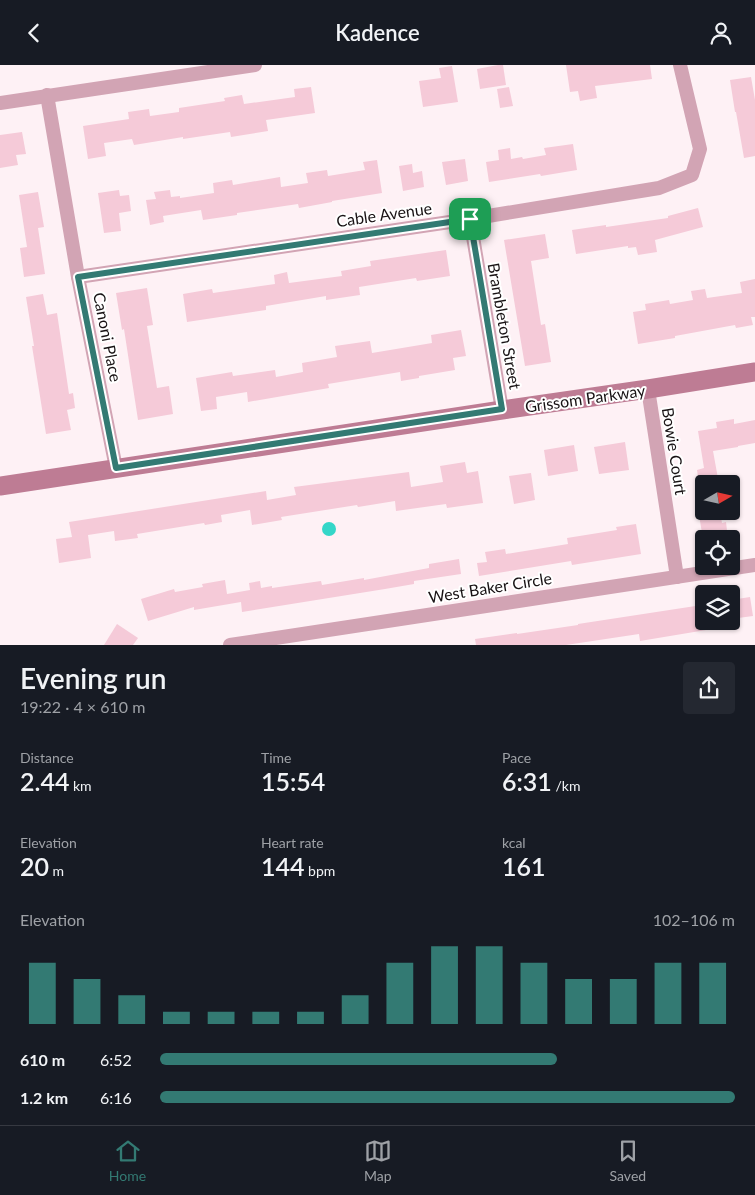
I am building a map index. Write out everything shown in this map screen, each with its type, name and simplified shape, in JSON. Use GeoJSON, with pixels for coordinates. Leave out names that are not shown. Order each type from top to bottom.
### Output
{"type":"FeatureCollection","features":[{"type":"Feature","properties":{"kind":"main road","name":"Grissom Parkway"},"geometry":{"type":"LineString","coordinates":[[0,486],[502,409],[755,373]]}},
{"type":"Feature","properties":{"kind":"street"},"geometry":{"type":"LineString","coordinates":[[0,103],[255,65]]}},
{"type":"Feature","properties":{"kind":"street","name":"Cable Avenue"},"geometry":{"type":"LineString","coordinates":[[78,277],[659,189],[692,175],[700,149],[680,65]]}},
{"type":"Feature","properties":{"kind":"street","name":"Canoni Place"},"geometry":{"type":"LineString","coordinates":[[47,95],[78,277],[116,468]]}},
{"type":"Feature","properties":{"kind":"street","name":"Brambleton Street"},"geometry":{"type":"LineString","coordinates":[[470,219],[502,409]]}},
{"type":"Feature","properties":{"kind":"street","name":"Bowie Court"},"geometry":{"type":"LineString","coordinates":[[648,389],[677,577]]}},
{"type":"Feature","properties":{"kind":"street","name":"West Baker Circle"},"geometry":{"type":"LineString","coordinates":[[230,645],[755,565]]}},
{"type":"Feature","properties":{"kind":"water"},"geometry":{"type":"Polygon","coordinates":[[[329,522],[334,524],[336,529],[334,534],[329,536],[324,534],[322,529],[324,524],[329,522]]]}},
{"type":"Feature","properties":{"kind":"building"},"geometry":{"type":"Polygon","coordinates":[[[503,65],[506,85],[480,89],[477,69],[503,65]]]}},
{"type":"Feature","properties":{"kind":"building"},"geometry":{"type":"Polygon","coordinates":[[[566,65],[650,65],[652,79],[595,86],[597,98],[580,101],[578,91],[570,92],[566,65]]]}},
{"type":"Feature","properties":{"kind":"building"},"geometry":{"type":"Polygon","coordinates":[[[452,66],[458,102],[423,107],[419,81],[441,78],[439,68],[452,66]]]}},
{"type":"Feature","properties":{"kind":"building"},"geometry":{"type":"Polygon","coordinates":[[[751,77],[755,100],[755,156],[744,158],[730,80],[751,77]]]}},
{"type":"Feature","properties":{"kind":"building"},"geometry":{"type":"Polygon","coordinates":[[[311,87],[315,113],[266,120],[268,131],[231,137],[230,132],[134,145],[132,139],[104,143],[106,156],[88,159],[83,126],[129,119],[128,112],[149,109],[150,116],[179,112],[179,108],[225,101],[224,98],[242,95],[244,104],[295,97],[294,89],[311,87]]]}},
{"type":"Feature","properties":{"kind":"building"},"geometry":{"type":"Polygon","coordinates":[[[509,87],[513,106],[500,108],[497,89],[509,87]]]}},
{"type":"Feature","properties":{"kind":"building"},"geometry":{"type":"Polygon","coordinates":[[[22,132],[26,154],[16,155],[18,165],[0,168],[0,135],[22,132]]]}},
{"type":"Feature","properties":{"kind":"building"},"geometry":{"type":"Polygon","coordinates":[[[573,144],[577,170],[489,182],[486,162],[499,160],[498,150],[510,148],[511,159],[522,157],[523,159],[546,155],[544,148],[573,144]]]}},
{"type":"Feature","properties":{"kind":"building"},"geometry":{"type":"Polygon","coordinates":[[[465,159],[468,181],[446,185],[442,162],[465,159]]]}},
{"type":"Feature","properties":{"kind":"building"},"geometry":{"type":"Polygon","coordinates":[[[377,160],[382,193],[299,208],[298,204],[203,220],[201,210],[163,216],[164,222],[150,225],[146,200],[156,199],[154,192],[170,190],[171,197],[180,196],[180,198],[214,193],[213,183],[232,180],[233,185],[280,177],[281,187],[308,183],[306,173],[327,170],[328,176],[365,170],[363,162],[377,160]]]}},
{"type":"Feature","properties":{"kind":"building"},"geometry":{"type":"Polygon","coordinates":[[[412,164],[413,173],[422,171],[424,187],[403,191],[399,166],[412,164]]]}},
{"type":"Feature","properties":{"kind":"building"},"geometry":{"type":"Polygon","coordinates":[[[119,190],[120,196],[129,195],[131,211],[119,213],[121,231],[104,233],[98,193],[119,190]]]}},
{"type":"Feature","properties":{"kind":"building"},"geometry":{"type":"Polygon","coordinates":[[[38,192],[44,227],[38,228],[45,274],[24,277],[20,248],[27,247],[19,195],[38,192]]]}},
{"type":"Feature","properties":{"kind":"building"},"geometry":{"type":"Polygon","coordinates":[[[698,208],[703,227],[655,240],[657,252],[638,255],[636,247],[628,248],[628,246],[576,254],[572,230],[668,218],[668,216],[698,208]]]}},
{"type":"Feature","properties":{"kind":"building"},"geometry":{"type":"Polygon","coordinates":[[[545,234],[549,258],[531,261],[541,325],[545,324],[551,362],[525,366],[504,240],[545,234]]]}},
{"type":"Feature","properties":{"kind":"building"},"geometry":{"type":"Polygon","coordinates":[[[446,250],[450,276],[417,281],[416,278],[359,287],[360,295],[326,300],[326,296],[266,306],[266,310],[187,322],[183,294],[212,289],[213,293],[275,284],[274,275],[287,272],[289,283],[342,276],[341,271],[371,266],[370,261],[446,250]]]}},
{"type":"Feature","properties":{"kind":"building"},"geometry":{"type":"Polygon","coordinates":[[[755,279],[755,317],[751,317],[753,325],[736,328],[735,325],[638,344],[633,312],[646,310],[645,304],[669,300],[670,304],[693,300],[691,291],[705,289],[707,298],[742,293],[740,282],[755,279]]]}},
{"type":"Feature","properties":{"kind":"building"},"geometry":{"type":"Polygon","coordinates":[[[147,288],[153,325],[147,326],[157,388],[169,386],[173,414],[138,420],[124,329],[122,330],[116,293],[147,288]]]}},
{"type":"Feature","properties":{"kind":"building"},"geometry":{"type":"Polygon","coordinates":[[[43,294],[47,315],[57,313],[69,394],[73,393],[75,408],[67,410],[71,430],[46,434],[26,297],[43,294]]]}},
{"type":"Feature","properties":{"kind":"building"},"geometry":{"type":"Polygon","coordinates":[[[461,330],[466,356],[453,358],[455,370],[401,381],[400,372],[328,384],[329,388],[248,402],[247,392],[216,397],[217,409],[201,411],[196,378],[232,372],[233,376],[275,370],[276,377],[303,372],[302,363],[337,357],[335,346],[370,341],[372,353],[432,343],[431,335],[461,330]]]}},
{"type":"Feature","properties":{"kind":"building"},"geometry":{"type":"Polygon","coordinates":[[[734,419],[734,424],[755,420],[755,443],[713,451],[717,475],[698,475],[697,470],[704,468],[698,431],[717,428],[716,422],[734,419]]]}},
{"type":"Feature","properties":{"kind":"building"},"geometry":{"type":"Polygon","coordinates":[[[625,442],[629,470],[599,474],[594,447],[625,442]]]}},
{"type":"Feature","properties":{"kind":"building"},"geometry":{"type":"Polygon","coordinates":[[[574,445],[578,471],[548,476],[544,450],[574,445]]]}},
{"type":"Feature","properties":{"kind":"building"},"geometry":{"type":"Polygon","coordinates":[[[465,462],[467,473],[478,471],[483,503],[447,508],[446,504],[396,511],[395,501],[281,517],[282,520],[252,525],[250,510],[221,515],[222,522],[205,525],[204,523],[137,534],[138,538],[115,541],[114,531],[88,535],[91,558],[59,563],[56,539],[72,537],[69,522],[266,491],[267,500],[296,495],[294,487],[409,472],[411,487],[443,482],[440,466],[465,462]]]}},
{"type":"Feature","properties":{"kind":"building"},"geometry":{"type":"Polygon","coordinates":[[[531,473],[535,500],[514,504],[509,476],[531,473]]]}},
{"type":"Feature","properties":{"kind":"building"},"geometry":{"type":"Polygon","coordinates":[[[700,520],[721,520],[722,523],[726,522],[727,530],[702,530],[700,520]]]}},
{"type":"Feature","properties":{"kind":"building"},"geometry":{"type":"Polygon","coordinates":[[[636,524],[641,554],[572,565],[571,561],[479,576],[477,563],[487,562],[485,552],[505,549],[506,554],[568,544],[567,538],[617,530],[616,527],[636,524]]]}},
{"type":"Feature","properties":{"kind":"building"},"geometry":{"type":"Polygon","coordinates":[[[459,559],[461,574],[414,581],[414,584],[242,612],[241,602],[194,610],[194,607],[148,621],[141,599],[174,589],[175,592],[203,587],[202,584],[225,580],[227,594],[250,590],[249,583],[260,581],[261,588],[272,586],[272,588],[321,581],[322,585],[364,578],[364,580],[429,568],[429,564],[459,559]]]}},
{"type":"Feature","properties":{"kind":"building"},"geometry":{"type":"Polygon","coordinates":[[[750,597],[753,616],[740,618],[740,599],[750,597]]]}},
{"type":"Feature","properties":{"kind":"building"},"geometry":{"type":"Polygon","coordinates":[[[695,606],[695,630],[706,630],[640,641],[639,634],[566,645],[476,645],[475,639],[695,606]]]}},
{"type":"Feature","properties":{"kind":"building"},"geometry":{"type":"Polygon","coordinates":[[[117,624],[138,638],[133,645],[104,645],[117,624]]]}},
{"type":"Feature","properties":{"kind":"route"},"geometry":{"type":"LineString","coordinates":[[470,219],[502,409],[116,468],[78,277],[470,219]]}}]}
